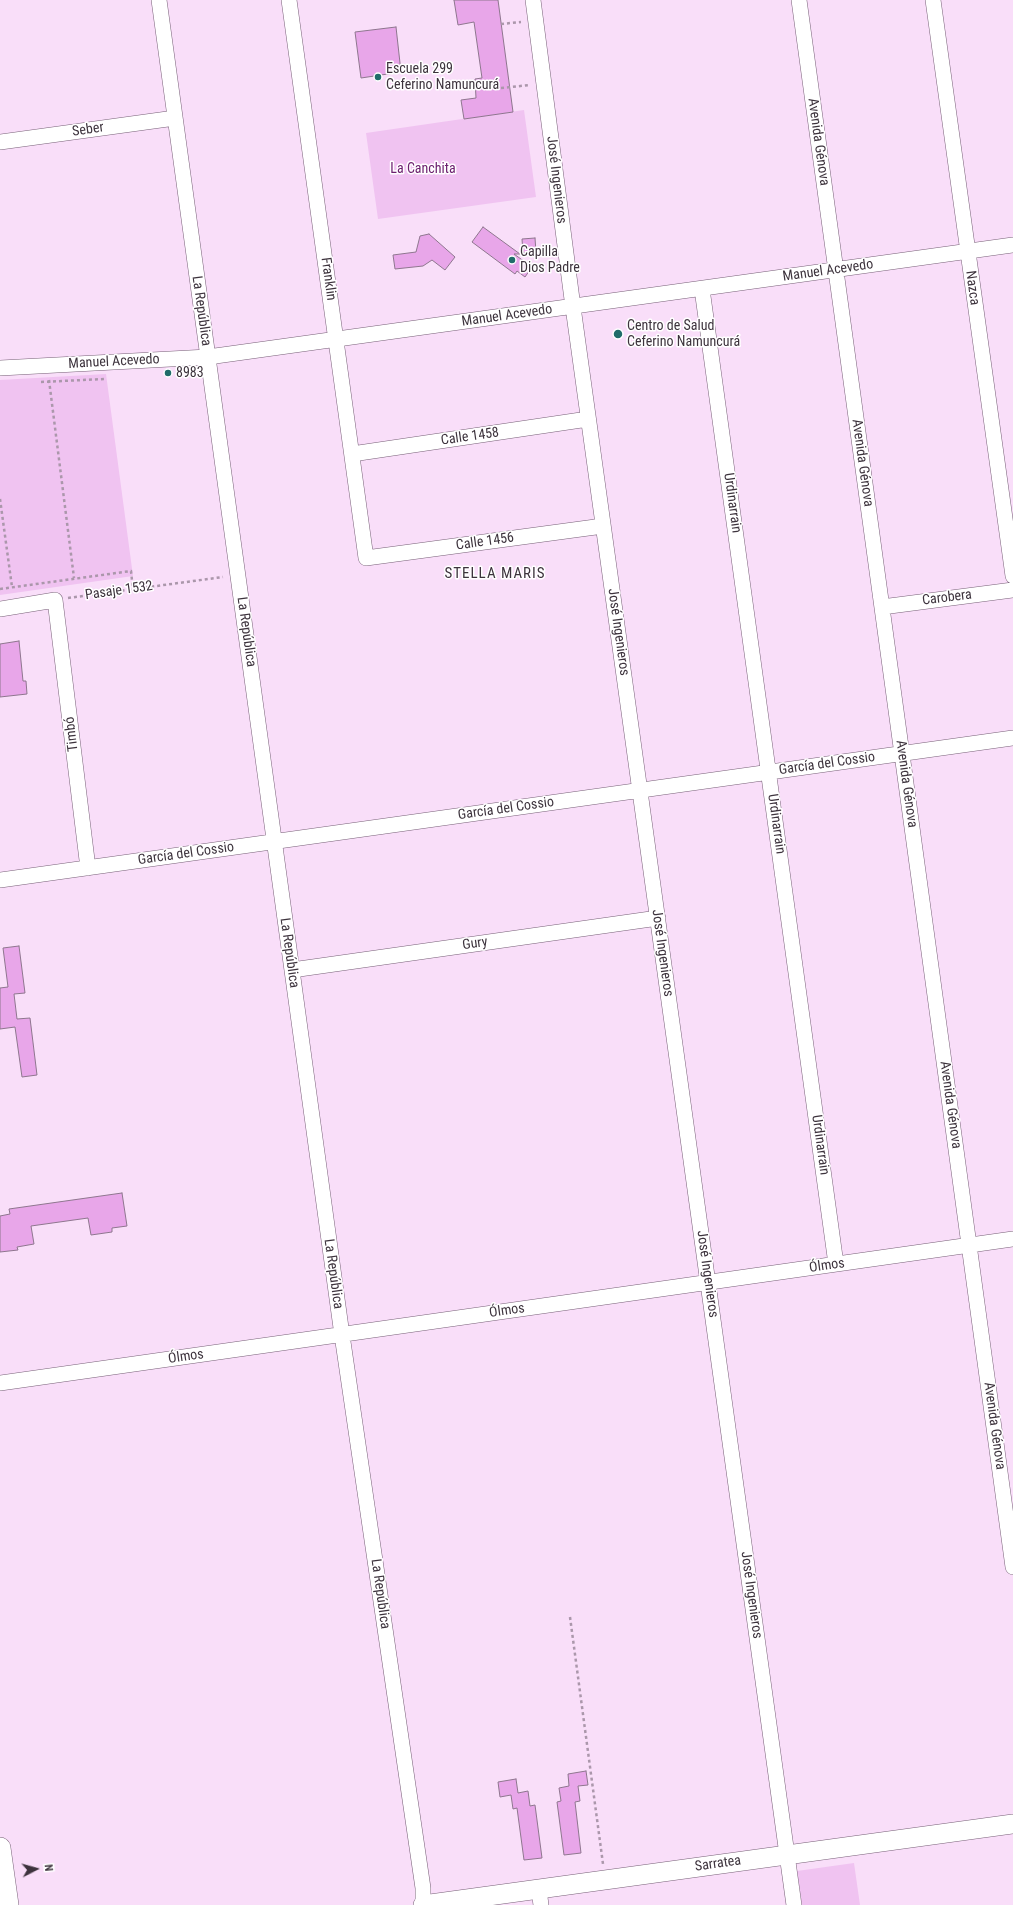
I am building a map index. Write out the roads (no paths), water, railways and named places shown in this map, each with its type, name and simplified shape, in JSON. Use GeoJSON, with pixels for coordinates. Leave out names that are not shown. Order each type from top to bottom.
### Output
{"type":"FeatureCollection","features":[{"type":"Feature","properties":{"kind":"main road"},"geometry":{"type":"LineString","coordinates":[[0,1848],[8,1905]]}},
{"type":"Feature","properties":{"kind":"street","name":"La República"},"geometry":{"type":"LineString","coordinates":[[159,0],[342,1335],[422,1880],[423,1905]]}},
{"type":"Feature","properties":{"kind":"street","name":"Franklin"},"geometry":{"type":"LineString","coordinates":[[289,0],[366,558]]}},
{"type":"Feature","properties":{"kind":"street","name":"José Ingenieros"},"geometry":{"type":"LineString","coordinates":[[533,0],[588,419],[794,1905]]}},
{"type":"Feature","properties":{"kind":"street","name":"Avenida Génova"},"geometry":{"type":"LineString","coordinates":[[799,0],[1013,1567]]}},
{"type":"Feature","properties":{"kind":"street","name":"Nazca"},"geometry":{"type":"LineString","coordinates":[[933,0],[1013,576]]}},
{"type":"Feature","properties":{"kind":"street","name":"Seber"},"geometry":{"type":"LineString","coordinates":[[0,142],[175,118]]}},
{"type":"Feature","properties":{"kind":"street","name":"Manuel Acevedo"},"geometry":{"type":"LineString","coordinates":[[0,368],[208,357],[1013,245]]}},
{"type":"Feature","properties":{"kind":"street","name":"Urdinarrain"},"geometry":{"type":"LineString","coordinates":[[702,289],[836,1264]]}},
{"type":"Feature","properties":{"kind":"street","name":"Calle 1458"},"geometry":{"type":"LineString","coordinates":[[352,454],[588,419]]}},
{"type":"Feature","properties":{"kind":"street","name":"Calle 1456"},"geometry":{"type":"LineString","coordinates":[[366,558],[603,526]]}},
{"type":"Feature","properties":{"kind":"street","name":"Carobera"},"geometry":{"type":"LineString","coordinates":[[882,607],[1013,590]]}},
{"type":"Feature","properties":{"kind":"street","name":"Timbó"},"geometry":{"type":"LineString","coordinates":[[0,609],[55,600],[88,868]]}},
{"type":"Feature","properties":{"kind":"street","name":"García del Cossio"},"geometry":{"type":"LineString","coordinates":[[0,880],[1013,738]]}},
{"type":"Feature","properties":{"kind":"street","name":"Gury"},"geometry":{"type":"LineString","coordinates":[[292,970],[658,918]]}},
{"type":"Feature","properties":{"kind":"street","name":"Ólmos"},"geometry":{"type":"LineString","coordinates":[[0,1383],[1013,1239]]}},
{"type":"Feature","properties":{"kind":"street","name":"Sarratea"},"geometry":{"type":"LineString","coordinates":[[423,1905],[540,1897],[605,1880],[1013,1824]]}},
{"type":"Feature","properties":{"kind":"place","name":"Escuela 299 Ceferino Namuncurá"},"geometry":{"type":"Point","coordinates":[378,77]}},
{"type":"Feature","properties":{"kind":"place","name":"Capilla Dios Padre"},"geometry":{"type":"Point","coordinates":[512,260]}},
{"type":"Feature","properties":{"kind":"place","name":"Centro de Salud Ceferino Namuncurá"},"geometry":{"type":"Point","coordinates":[618,334]}},
{"type":"Feature","properties":{"kind":"place","name":"8983"},"geometry":{"type":"Point","coordinates":[168,373]}},
{"type":"Feature","properties":{"kind":"district","name":"STELLA MARIS"},"geometry":{"type":"Point","coordinates":[495,574]}},
{"type":"Feature","properties":{"kind":"park label","name":"La Canchita"},"geometry":{"type":"Point","coordinates":[423,169]}}]}
